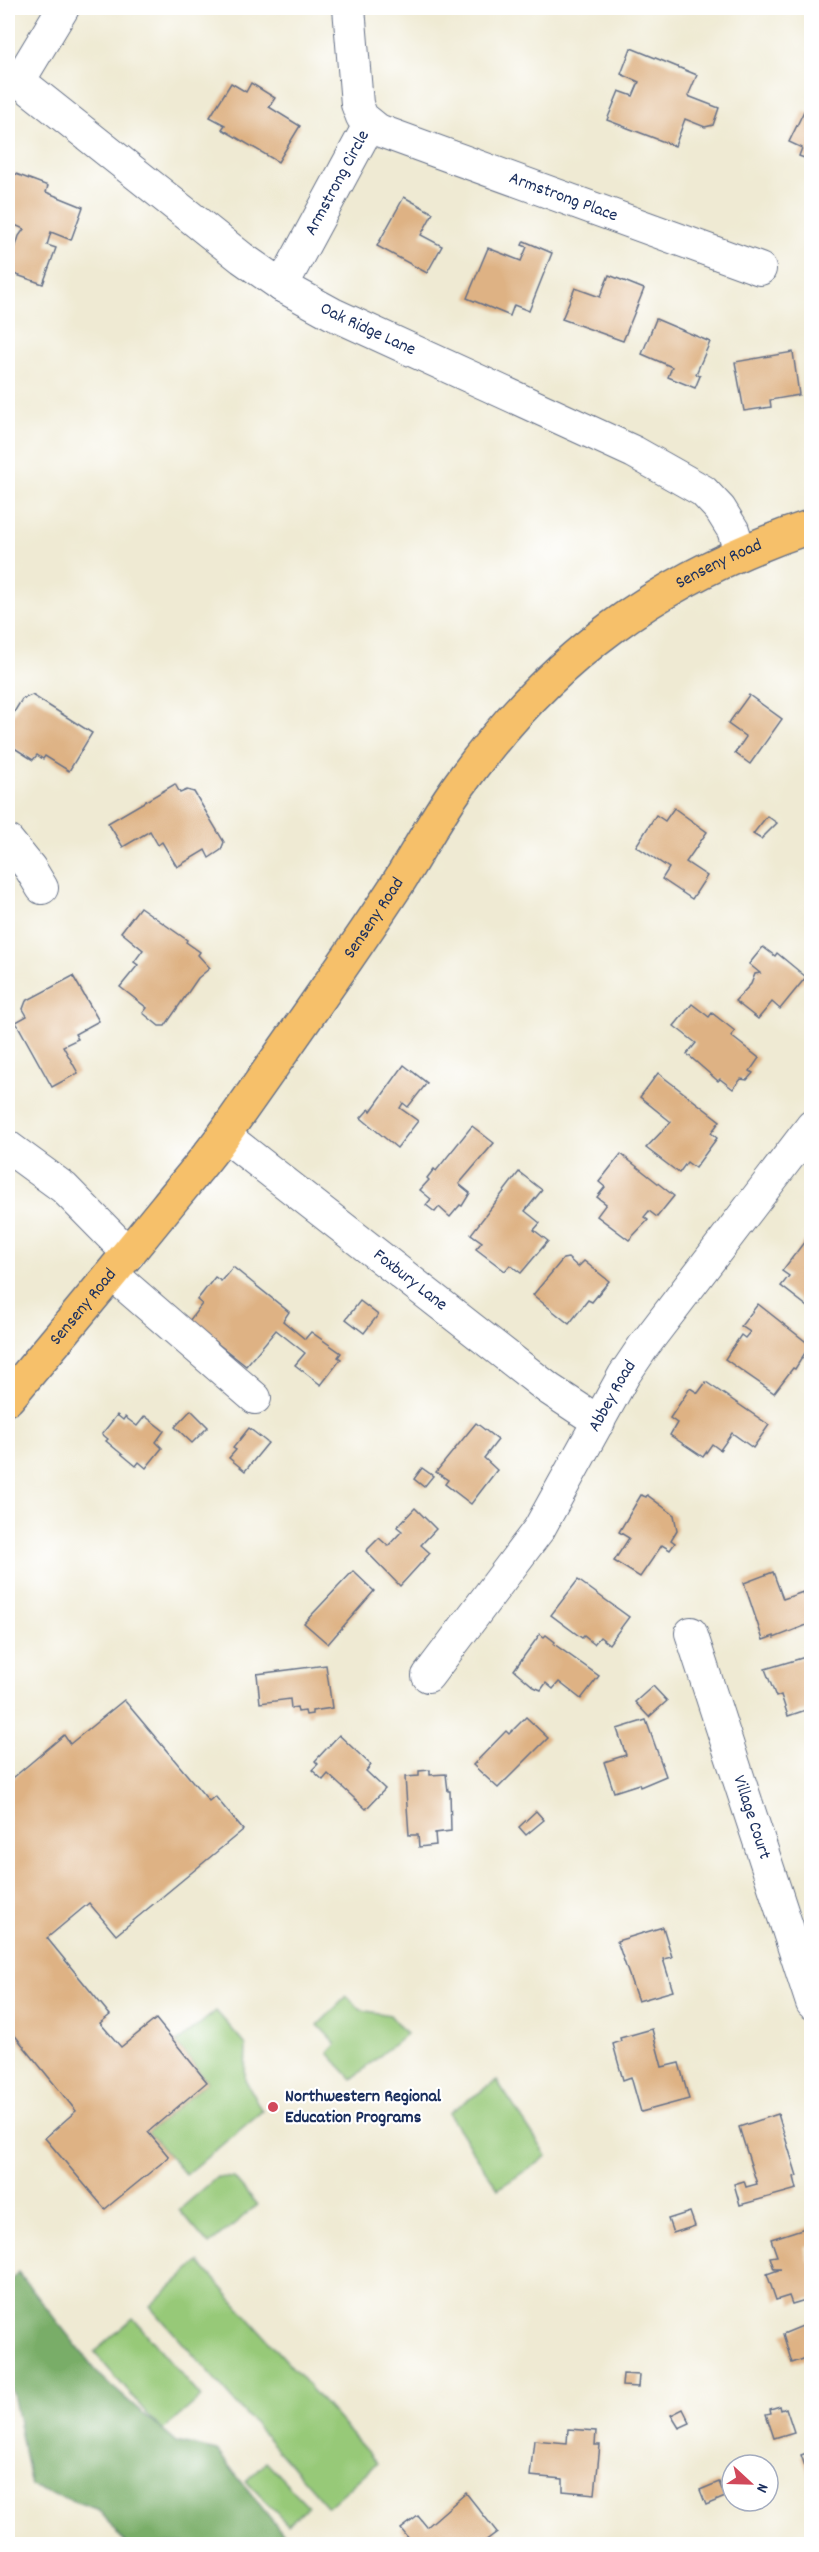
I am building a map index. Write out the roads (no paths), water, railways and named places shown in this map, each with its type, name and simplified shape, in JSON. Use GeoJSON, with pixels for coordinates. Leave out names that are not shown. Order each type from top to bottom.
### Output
{"type":"FeatureCollection","features":[{"type":"Feature","properties":{"kind":"main road","name":"Senseny Road"},"geometry":{"type":"LineString","coordinates":[[8,1398],[224,1135],[396,886],[456,789],[496,737],[539,688],[592,641],[632,611],[684,579],[740,552],[812,526]]}},
{"type":"Feature","properties":{"kind":"street"},"geometry":{"type":"LineString","coordinates":[[13,77],[63,8]]}},
{"type":"Feature","properties":{"kind":"street","name":"Armstrong Circle"},"geometry":{"type":"LineString","coordinates":[[282,286],[369,125],[362,117],[357,104],[349,8]]}},
{"type":"Feature","properties":{"kind":"street","name":"Oak Ridge Lane"},"geometry":{"type":"LineString","coordinates":[[13,77],[242,258],[282,286],[333,314],[634,452],[703,491],[720,508],[733,530],[740,552]]}},
{"type":"Feature","properties":{"kind":"street","name":"Armstrong Place"},"geometry":{"type":"LineString","coordinates":[[369,125],[760,269]]}},
{"type":"Feature","properties":{"kind":"street"},"geometry":{"type":"LineString","coordinates":[[8,841],[30,868],[42,888]]}},
{"type":"Feature","properties":{"kind":"street","name":"Abbey Road"},"geometry":{"type":"LineString","coordinates":[[428,1676],[539,1529],[643,1347],[812,1126]]}},
{"type":"Feature","properties":{"kind":"street","name":"Foxbury Lane"},"geometry":{"type":"LineString","coordinates":[[224,1135],[549,1389],[599,1422]]}},
{"type":"Feature","properties":{"kind":"street"},"geometry":{"type":"LineString","coordinates":[[8,1147],[64,1188],[120,1264],[255,1398]]}},
{"type":"Feature","properties":{"kind":"street","name":"Village Court"},"geometry":{"type":"LineString","coordinates":[[691,1633],[812,2003]]}},
{"type":"Feature","properties":{"kind":"place","name":"Northwestern Regional Education Programs"},"geometry":{"type":"Point","coordinates":[273,2107]}}]}
